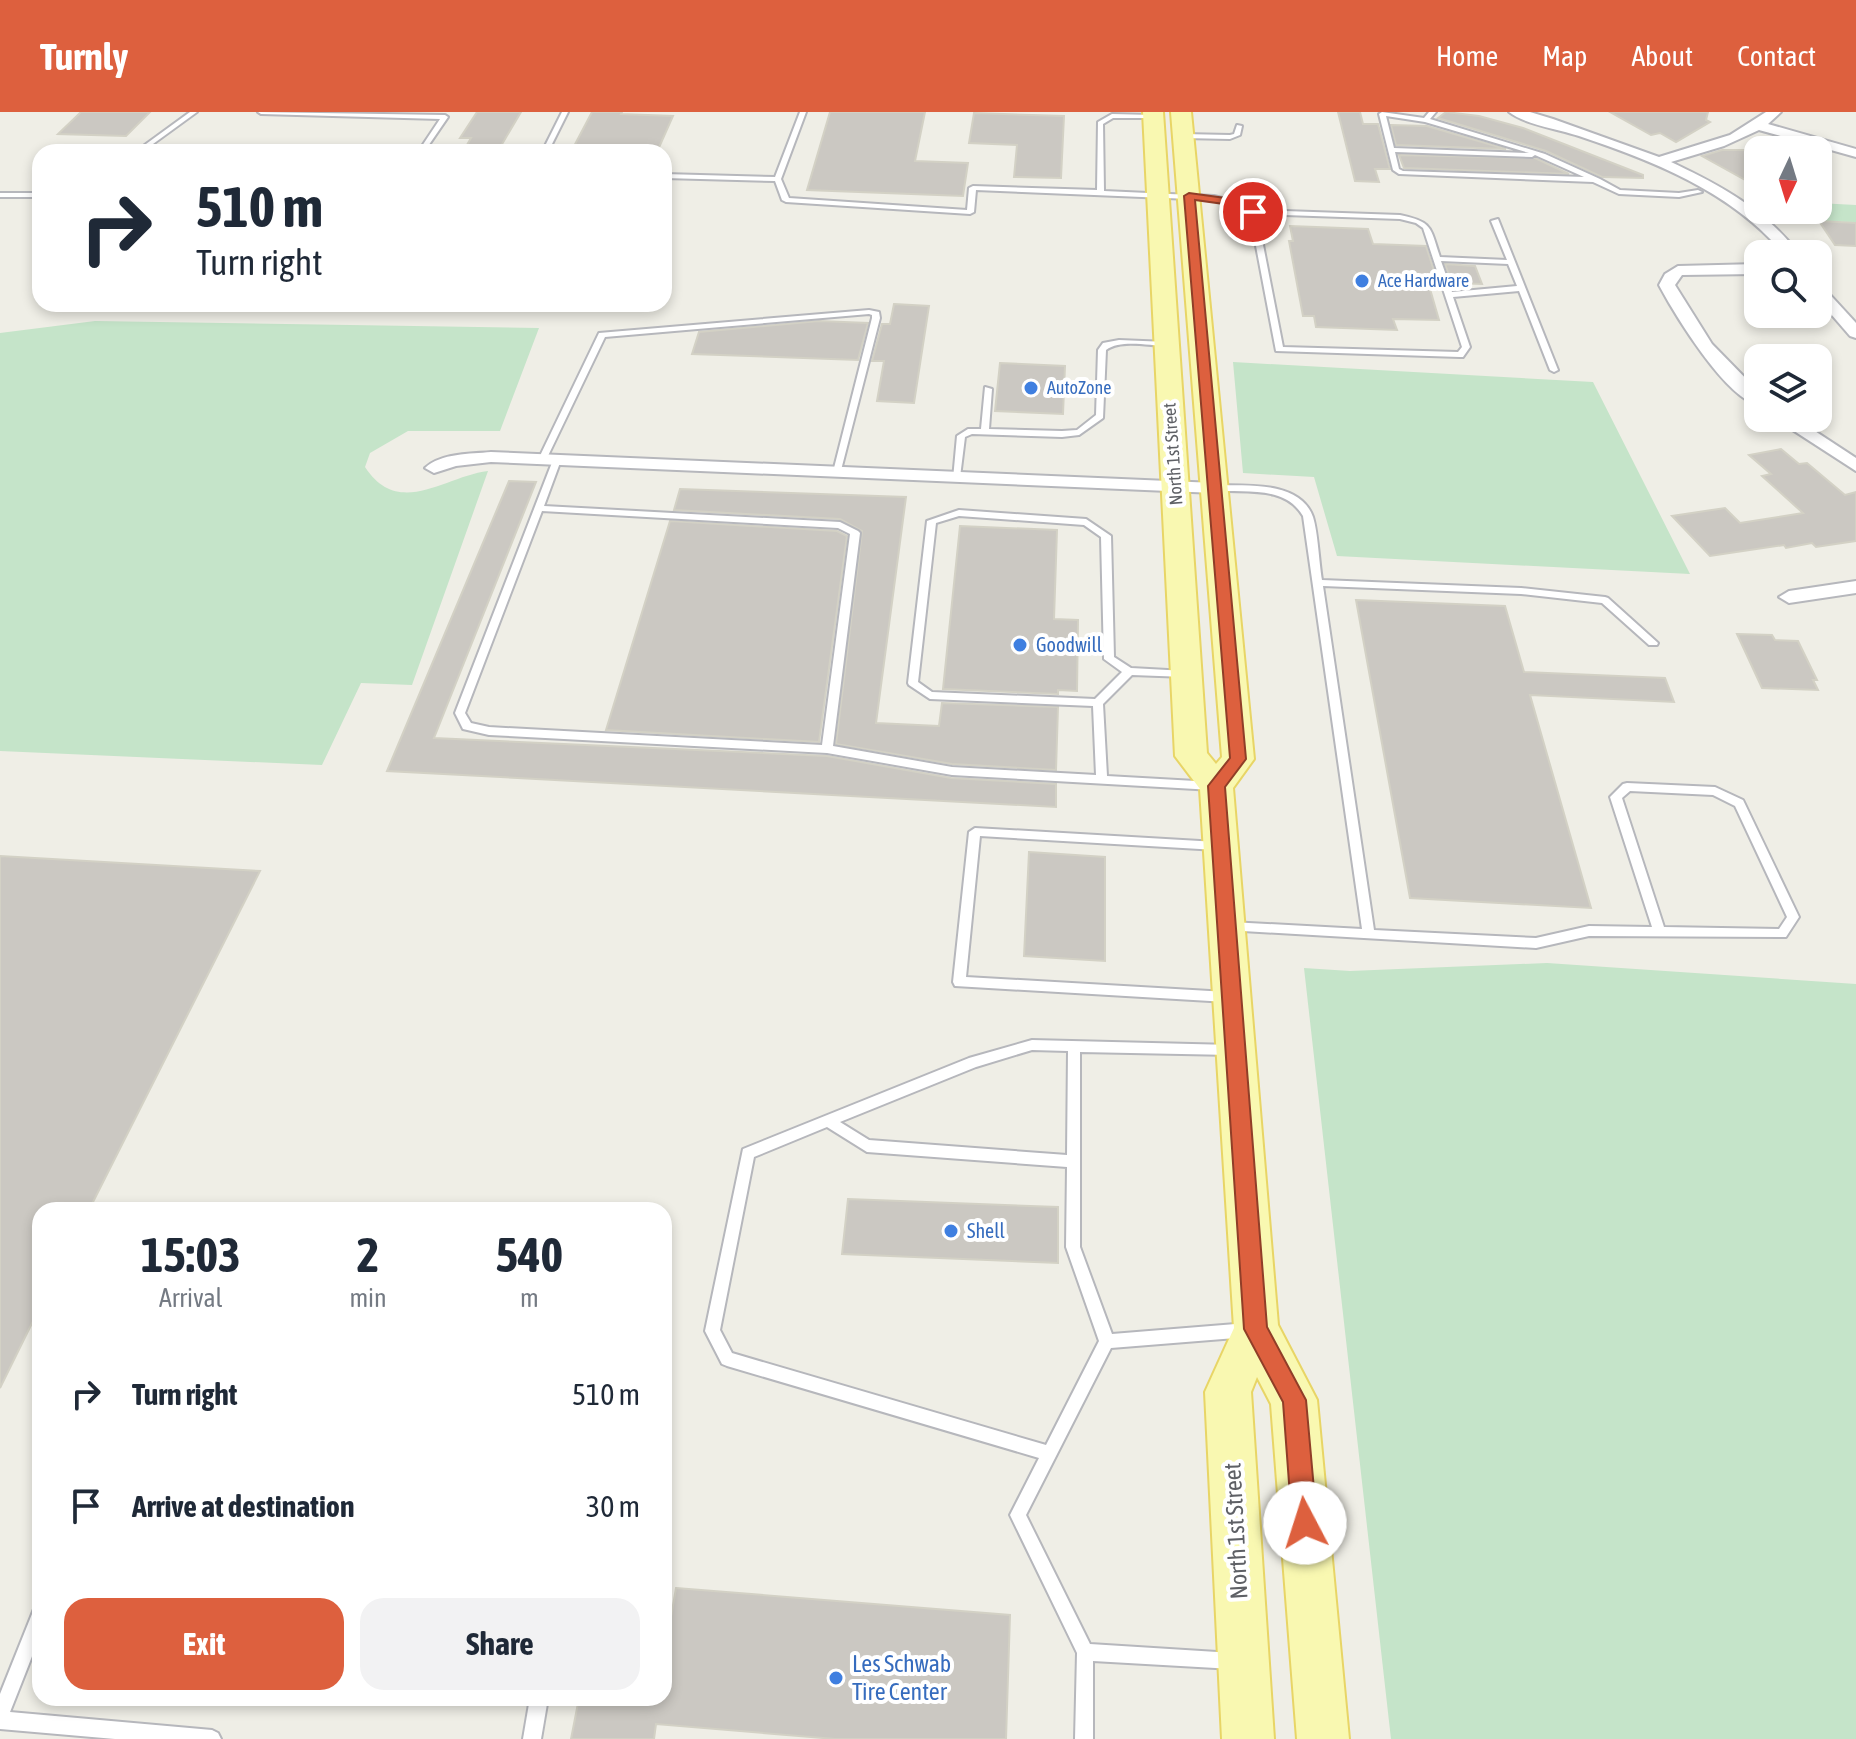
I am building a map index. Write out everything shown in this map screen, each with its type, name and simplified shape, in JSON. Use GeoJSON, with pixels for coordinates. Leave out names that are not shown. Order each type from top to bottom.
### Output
{"type":"FeatureCollection","features":[{"type":"Feature","properties":{"kind":"main road","name":"North 1st Street"},"geometry":{"type":"LineString","coordinates":[[1181,112],[1238,759],[1216,786]]}},
{"type":"Feature","properties":{"kind":"main road","name":"North 1st Street"},"geometry":{"type":"LineString","coordinates":[[1153,114],[1191,756],[1216,786],[1256,1329],[1294,1400],[1323,1739]]}},
{"type":"Feature","properties":{"kind":"main road","name":"North 1st Street"},"geometry":{"type":"LineString","coordinates":[[1248,1739],[1228,1392],[1256,1329]]}},
{"type":"Feature","properties":{"kind":"street"},"geometry":{"type":"LineString","coordinates":[[1516,112],[1571,128],[1686,173],[1748,212],[1777,240]]}},
{"type":"Feature","properties":{"kind":"street"},"geometry":{"type":"LineString","coordinates":[[1664,165],[1760,126],[1774,112]]}},
{"type":"Feature","properties":{"kind":"street"},"geometry":{"type":"LineString","coordinates":[[1760,126],[1856,153]]}},
{"type":"Feature","properties":{"kind":"street"},"geometry":{"type":"LineString","coordinates":[[1664,165],[1761,240]]}},
{"type":"Feature","properties":{"kind":"street"},"geometry":{"type":"LineString","coordinates":[[1744,269],[1678,271],[1670,277],[1667,285],[1700,340],[1724,371],[1744,388]]}},
{"type":"Feature","properties":{"kind":"street"},"geometry":{"type":"LineString","coordinates":[[1832,306],[1856,333]]}},
{"type":"Feature","properties":{"kind":"street"},"geometry":{"type":"LineString","coordinates":[[1804,432],[1856,466]]}},
{"type":"Feature","properties":{"kind":"street"},"geometry":{"type":"LineString","coordinates":[[434,468],[453,461],[491,457],[1215,488]]}},
{"type":"Feature","properties":{"kind":"street"},"geometry":{"type":"LineString","coordinates":[[1789,597],[1856,587]]}},
{"type":"Feature","properties":{"kind":"lane"},"geometry":{"type":"LineString","coordinates":[[149,144],[194,112]]}},
{"type":"Feature","properties":{"kind":"lane"},"geometry":{"type":"LineString","coordinates":[[261,112],[445,117],[426,144]]}},
{"type":"Feature","properties":{"kind":"lane"},"geometry":{"type":"LineString","coordinates":[[549,144],[565,112]]}},
{"type":"Feature","properties":{"kind":"lane"},"geometry":{"type":"LineString","coordinates":[[803,112],[778,179],[786,200],[970,212],[973,188],[1189,196],[1240,203],[1252,208],[1279,349],[1460,355],[1466,347],[1426,227],[1418,221],[1400,217],[1253,212]]}},
{"type":"Feature","properties":{"kind":"lane"},"geometry":{"type":"LineString","coordinates":[[1426,120],[1433,112]]}},
{"type":"Feature","properties":{"kind":"lane"},"geometry":{"type":"LineString","coordinates":[[1101,193],[1100,123],[1112,116],[1153,114]]}},
{"type":"Feature","properties":{"kind":"lane"},"geometry":{"type":"LineString","coordinates":[[1598,180],[1401,173],[1396,170],[1382,114],[1426,120],[1543,155],[1627,193],[1679,195],[1698,192]]}},
{"type":"Feature","properties":{"kind":"lane"},"geometry":{"type":"LineString","coordinates":[[1183,136],[1230,137],[1237,135],[1239,126]]}},
{"type":"Feature","properties":{"kind":"lane"},"geometry":{"type":"LineString","coordinates":[[1390,150],[1543,155]]}},
{"type":"Feature","properties":{"kind":"lane"},"geometry":{"type":"LineString","coordinates":[[672,176],[778,179]]}},
{"type":"Feature","properties":{"kind":"lane"},"geometry":{"type":"LineString","coordinates":[[0,195],[32,195]]}},
{"type":"Feature","properties":{"kind":"lane"},"geometry":{"type":"LineString","coordinates":[[1495,221],[1554,370]]}},
{"type":"Feature","properties":{"kind":"lane"},"geometry":{"type":"LineString","coordinates":[[1437,259],[1511,262]]}},
{"type":"Feature","properties":{"kind":"lane"},"geometry":{"type":"LineString","coordinates":[[1449,295],[1521,288]]}},
{"type":"Feature","properties":{"kind":"lane"},"geometry":{"type":"LineString","coordinates":[[837,472],[876,314],[869,312],[602,335],[549,460],[538,508],[460,713],[467,726],[489,731],[827,749],[952,771],[1216,786]]}},
{"type":"Feature","properties":{"kind":"lane"},"geometry":{"type":"LineString","coordinates":[[956,477],[961,436],[971,431],[1062,434],[1091,426],[1100,416],[1102,350],[1106,345],[1119,342],[1167,344]]}},
{"type":"Feature","properties":{"kind":"lane"},"geometry":{"type":"LineString","coordinates":[[985,431],[988,389]]}},
{"type":"Feature","properties":{"kind":"lane"},"geometry":{"type":"LineString","coordinates":[[1215,488],[1275,492],[1292,496],[1303,503],[1318,583],[1369,934]]}},
{"type":"Feature","properties":{"kind":"lane"},"geometry":{"type":"LineString","coordinates":[[538,508],[840,525],[855,533],[827,749]]}},
{"type":"Feature","properties":{"kind":"lane"},"geometry":{"type":"LineString","coordinates":[[1098,703],[930,695],[913,683],[932,521],[959,513],[1086,522],[1106,536],[1109,659],[1129,671],[1186,674]]}},
{"type":"Feature","properties":{"kind":"lane"},"geometry":{"type":"LineString","coordinates":[[1318,583],[1521,591],[1605,600],[1653,643]]}},
{"type":"Feature","properties":{"kind":"lane"},"geometry":{"type":"LineString","coordinates":[[1102,779],[1098,703],[1129,671]]}},
{"type":"Feature","properties":{"kind":"lane"},"geometry":{"type":"LineString","coordinates":[[1226,926],[1536,943],[1589,931],[1782,934],[1793,917],[1739,803],[1715,791],[1627,787],[1616,797],[1659,930]]}},
{"type":"Feature","properties":{"kind":"lane"},"geometry":{"type":"LineString","coordinates":[[1220,846],[975,832],[959,982],[1231,997]]}},
{"type":"Feature","properties":{"kind":"lane"},"geometry":{"type":"LineString","coordinates":[[1048,1453],[727,1359],[712,1331],[748,1153],[974,1062],[1032,1045],[1235,1050]]}},
{"type":"Feature","properties":{"kind":"lane"},"geometry":{"type":"LineString","coordinates":[[1074,1046],[1073,1247],[1107,1341],[1018,1515],[1085,1652],[1084,1739]]}},
{"type":"Feature","properties":{"kind":"lane"},"geometry":{"type":"LineString","coordinates":[[828,1121],[867,1146],[1074,1162]]}},
{"type":"Feature","properties":{"kind":"lane"},"geometry":{"type":"LineString","coordinates":[[1107,1341],[1256,1329]]}},
{"type":"Feature","properties":{"kind":"lane"},"geometry":{"type":"LineString","coordinates":[[32,1636],[0,1718],[212,1739]]}},
{"type":"Feature","properties":{"kind":"lane"},"geometry":{"type":"LineString","coordinates":[[1085,1652],[1244,1662]]}},
{"type":"Feature","properties":{"kind":"lane"},"geometry":{"type":"LineString","coordinates":[[532,1739],[538,1706]]}},
{"type":"Feature","properties":{"kind":"green space"},"geometry":{"type":"Polygon","coordinates":[[[1832,204],[1856,205],[1856,222],[1832,222],[1832,204]]]}},
{"type":"Feature","properties":{"kind":"green space"},"geometry":{"type":"Polygon","coordinates":[[[95,321],[539,328],[500,431],[408,431],[370,453],[365,467],[378,482],[393,490],[423,490],[488,471],[412,685],[361,683],[322,765],[0,751],[0,333],[95,321]]]}},
{"type":"Feature","properties":{"kind":"green space"},"geometry":{"type":"Polygon","coordinates":[[[1233,362],[1593,382],[1690,574],[1337,556],[1314,477],[1243,473],[1233,362]]]}},
{"type":"Feature","properties":{"kind":"green space"},"geometry":{"type":"Polygon","coordinates":[[[1547,963],[1856,984],[1856,1739],[1391,1739],[1304,968],[1350,971],[1547,963]]]}},
{"type":"Feature","properties":{"kind":"building"},"geometry":{"type":"Polygon","coordinates":[[[81,112],[150,112],[126,136],[58,134],[81,112]]]}},
{"type":"Feature","properties":{"kind":"building"},"geometry":{"type":"Polygon","coordinates":[[[477,112],[521,112],[502,144],[468,144],[471,138],[460,138],[477,112]]]}},
{"type":"Feature","properties":{"kind":"building"},"geometry":{"type":"Polygon","coordinates":[[[592,112],[673,116],[661,144],[575,144],[592,112]]]}},
{"type":"Feature","properties":{"kind":"building"},"geometry":{"type":"Polygon","coordinates":[[[830,112],[925,112],[915,161],[968,163],[963,196],[807,190],[830,112]]]}},
{"type":"Feature","properties":{"kind":"building"},"geometry":{"type":"Polygon","coordinates":[[[1338,112],[1360,112],[1363,124],[1378,124],[1390,169],[1375,169],[1379,182],[1355,181],[1338,112]]]}},
{"type":"Feature","properties":{"kind":"building"},"geometry":{"type":"Polygon","coordinates":[[[1446,112],[1479,116],[1523,128],[1643,175],[1643,178],[1602,177],[1546,151],[1438,118],[1446,112]]]}},
{"type":"Feature","properties":{"kind":"building"},"geometry":{"type":"Polygon","coordinates":[[[1610,112],[1708,112],[1706,120],[1710,122],[1676,142],[1660,133],[1651,135],[1610,112]]]}},
{"type":"Feature","properties":{"kind":"building"},"geometry":{"type":"Polygon","coordinates":[[[974,113],[1064,116],[1061,178],[1014,177],[1017,145],[969,143],[974,113]]]}},
{"type":"Feature","properties":{"kind":"building"},"geometry":{"type":"Polygon","coordinates":[[[1391,125],[1427,126],[1506,149],[1396,145],[1391,125]]]}},
{"type":"Feature","properties":{"kind":"building"},"geometry":{"type":"Polygon","coordinates":[[[1722,150],[1744,150],[1744,179],[1702,156],[1722,150]]]}},
{"type":"Feature","properties":{"kind":"building"},"geometry":{"type":"Polygon","coordinates":[[[1399,155],[1535,158],[1569,174],[1404,168],[1399,155]]]}},
{"type":"Feature","properties":{"kind":"building"},"geometry":{"type":"Polygon","coordinates":[[[1856,223],[1856,246],[1835,245],[1821,224],[1856,223]]]}},
{"type":"Feature","properties":{"kind":"building","name":"Ace Hardware"},"geometry":{"type":"Polygon","coordinates":[[[1290,226],[1368,229],[1373,244],[1426,246],[1438,283],[1428,282],[1439,320],[1393,319],[1397,330],[1316,327],[1314,316],[1303,316],[1289,241],[1293,241],[1290,226]]]}},
{"type":"Feature","properties":{"kind":"building"},"geometry":{"type":"Polygon","coordinates":[[[1445,264],[1475,266],[1482,284],[1452,283],[1445,264]]]}},
{"type":"Feature","properties":{"kind":"building"},"geometry":{"type":"Polygon","coordinates":[[[894,304],[929,306],[914,403],[877,401],[884,361],[872,361],[882,324],[890,324],[894,304]]]}},
{"type":"Feature","properties":{"kind":"building"},"geometry":{"type":"Polygon","coordinates":[[[819,321],[868,323],[858,360],[692,354],[699,332],[819,321]]]}},
{"type":"Feature","properties":{"kind":"building","name":"AutoZone"},"geometry":{"type":"Polygon","coordinates":[[[1000,363],[1065,366],[1063,414],[995,411],[1000,363]]]}},
{"type":"Feature","properties":{"kind":"building"},"geometry":{"type":"Polygon","coordinates":[[[1781,449],[1799,464],[1807,463],[1845,495],[1856,492],[1856,541],[1816,547],[1812,543],[1786,548],[1784,545],[1710,556],[1672,516],[1725,508],[1740,523],[1803,513],[1762,476],[1771,474],[1749,455],[1781,449]]]}},
{"type":"Feature","properties":{"kind":"building"},"geometry":{"type":"Polygon","coordinates":[[[509,481],[536,482],[434,738],[827,756],[951,778],[1056,784],[1056,807],[387,771],[509,481]]]}},
{"type":"Feature","properties":{"kind":"building"},"geometry":{"type":"Polygon","coordinates":[[[680,489],[906,497],[876,723],[939,726],[942,703],[1058,707],[1056,770],[952,764],[836,744],[862,531],[840,519],[674,510],[680,489]]]}},
{"type":"Feature","properties":{"kind":"building"},"geometry":{"type":"Polygon","coordinates":[[[670,521],[837,531],[847,536],[819,742],[606,730],[670,521]]]}},
{"type":"Feature","properties":{"kind":"building"},"geometry":{"type":"Polygon","coordinates":[[[960,526],[1057,530],[1054,619],[1078,620],[1077,691],[1058,690],[1058,694],[943,689],[960,526]]]}},
{"type":"Feature","properties":{"kind":"building"},"geometry":{"type":"Polygon","coordinates":[[[1356,600],[1505,606],[1524,672],[1665,678],[1674,702],[1530,695],[1591,908],[1410,898],[1356,600]]]}},
{"type":"Feature","properties":{"kind":"building"},"geometry":{"type":"Polygon","coordinates":[[[1737,634],[1772,635],[1775,640],[1798,641],[1817,680],[1813,680],[1818,690],[1762,688],[1737,634]]]}},
{"type":"Feature","properties":{"kind":"building"},"geometry":{"type":"Polygon","coordinates":[[[1029,852],[1105,857],[1105,961],[1024,956],[1029,852]]]}},
{"type":"Feature","properties":{"kind":"building"},"geometry":{"type":"Polygon","coordinates":[[[0,856],[260,871],[93,1202],[32,1202],[32,1323],[0,1388],[0,856]]]}},
{"type":"Feature","properties":{"kind":"building","name":"Shell"},"geometry":{"type":"Polygon","coordinates":[[[848,1199],[1058,1207],[1058,1263],[842,1254],[848,1199]]]}},
{"type":"Feature","properties":{"kind":"building","name":"Les Schwab Tire Center"},"geometry":{"type":"Polygon","coordinates":[[[676,1588],[1010,1615],[1006,1739],[835,1739],[656,1724],[654,1739],[571,1739],[577,1706],[672,1706],[672,1611],[676,1588]]]}},
{"type":"Feature","properties":{"kind":"place","name":"Ace Hardware"},"geometry":{"type":"Point","coordinates":[1362,281]}},
{"type":"Feature","properties":{"kind":"place","name":"AutoZone"},"geometry":{"type":"Point","coordinates":[1031,388]}},
{"type":"Feature","properties":{"kind":"place","name":"Goodwill"},"geometry":{"type":"Point","coordinates":[1020,645]}},
{"type":"Feature","properties":{"kind":"place","name":"Shell"},"geometry":{"type":"Point","coordinates":[951,1231]}},
{"type":"Feature","properties":{"kind":"place","name":"Les Schwab Tire Center"},"geometry":{"type":"Point","coordinates":[836,1678]}},
{"type":"Feature","properties":{"kind":"route"},"geometry":{"type":"LineString","coordinates":[[1253,212],[1252,208],[1240,203],[1189,196],[1238,759],[1216,786],[1256,1329],[1294,1400],[1305,1523]]}}]}
